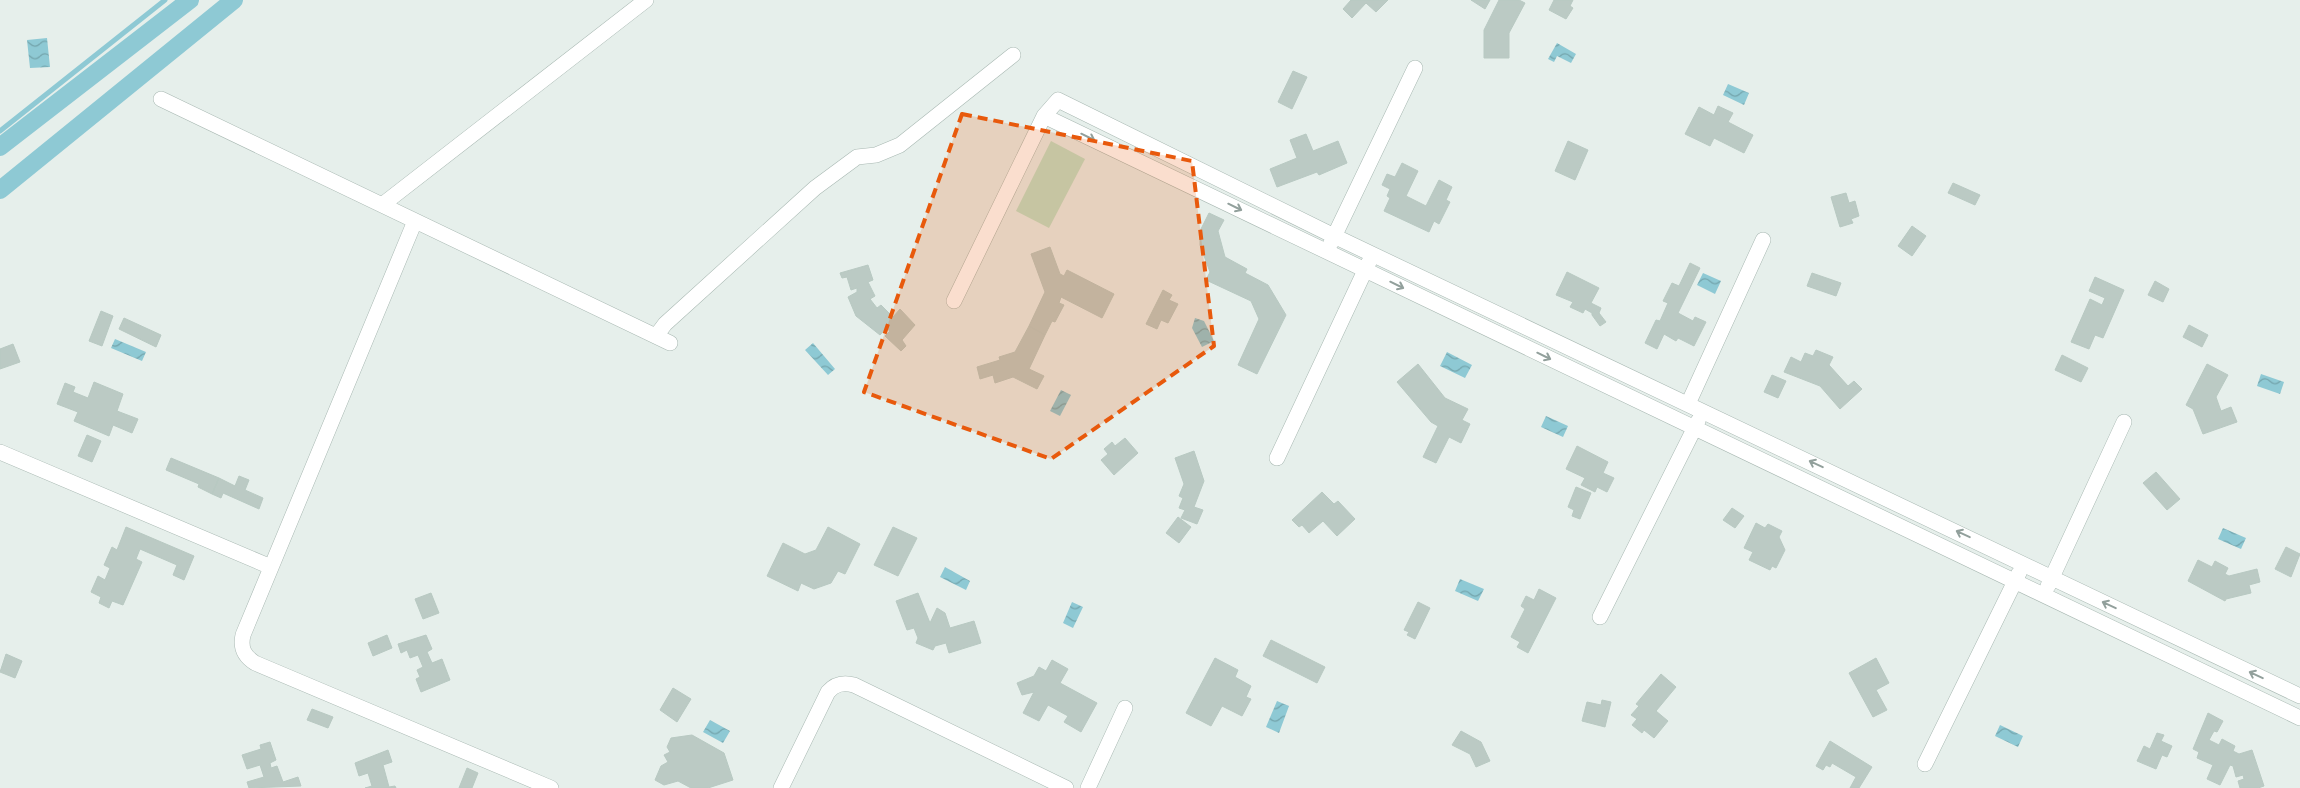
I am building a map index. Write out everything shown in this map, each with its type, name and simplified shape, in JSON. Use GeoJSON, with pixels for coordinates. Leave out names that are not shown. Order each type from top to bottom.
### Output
{"type":"FeatureCollection","features":[{"type":"Feature","properties":{"kind":"street"},"geometry":{"type":"LineString","coordinates":[[382,205],[646,0]]}},
{"type":"Feature","properties":{"kind":"street"},"geometry":{"type":"LineString","coordinates":[[656,336],[665,324],[814,188],[857,158],[876,155],[900,145],[1013,55]]}},
{"type":"Feature","properties":{"kind":"street"},"geometry":{"type":"LineString","coordinates":[[1327,251],[1415,68]]}},
{"type":"Feature","properties":{"kind":"street"},"geometry":{"type":"LineString","coordinates":[[160,99],[670,343]]}},
{"type":"Feature","properties":{"kind":"street"},"geometry":{"type":"LineString","coordinates":[[954,301],[1044,116],[1058,100],[1334,236],[2300,696]]}},
{"type":"Feature","properties":{"kind":"street"},"geometry":{"type":"LineString","coordinates":[[1044,116],[2300,718]]}},
{"type":"Feature","properties":{"kind":"street"},"geometry":{"type":"LineString","coordinates":[[415,221],[243,636],[243,649],[249,659],[551,788]]}},
{"type":"Feature","properties":{"kind":"street"},"geometry":{"type":"LineString","coordinates":[[1688,404],[1763,240]]}},
{"type":"Feature","properties":{"kind":"street"},"geometry":{"type":"LineString","coordinates":[[1276,458],[1373,254]]}},
{"type":"Feature","properties":{"kind":"street"},"geometry":{"type":"LineString","coordinates":[[1600,617],[1703,411]]}},
{"type":"Feature","properties":{"kind":"street"},"geometry":{"type":"LineString","coordinates":[[2043,596],[2124,422]]}},
{"type":"Feature","properties":{"kind":"street"},"geometry":{"type":"LineString","coordinates":[[0,452],[271,567]]}},
{"type":"Feature","properties":{"kind":"street"},"geometry":{"type":"LineString","coordinates":[[1926,764],[2024,563]]}},
{"type":"Feature","properties":{"kind":"street"},"geometry":{"type":"LineString","coordinates":[[781,788],[828,692],[833,687],[844,684],[854,685],[1066,788]]}},
{"type":"Feature","properties":{"kind":"street"},"geometry":{"type":"LineString","coordinates":[[1088,788],[1126,708]]}},
{"type":"Feature","properties":{"kind":"highlighted area"},"geometry":{"type":"Polygon","coordinates":[[[962,114],[1192,161],[1214,346],[1051,459],[864,392],[962,114]]]}},
{"type":"Feature","properties":{"kind":"green space"},"geometry":{"type":"Polygon","coordinates":[[[1051,141],[1085,159],[1049,228],[1016,211],[1051,141]]]}},
{"type":"Feature","properties":{"kind":"water"},"geometry":{"type":"Polygon","coordinates":[[[47,38],[50,67],[30,68],[27,40],[47,38]]]}},
{"type":"Feature","properties":{"kind":"water"},"geometry":{"type":"Polygon","coordinates":[[[1557,43],[1576,54],[1571,63],[1557,56],[1554,62],[1548,59],[1557,43]]]}},
{"type":"Feature","properties":{"kind":"water"},"geometry":{"type":"Polygon","coordinates":[[[1728,84],[1749,93],[1744,105],[1723,95],[1728,84]]]}},
{"type":"Feature","properties":{"kind":"water"},"geometry":{"type":"Polygon","coordinates":[[[1703,273],[1721,281],[1715,294],[1697,285],[1703,273]]]}},
{"type":"Feature","properties":{"kind":"water"},"geometry":{"type":"Polygon","coordinates":[[[1195,318],[1204,321],[1214,341],[1202,347],[1192,328],[1195,318]]]}},
{"type":"Feature","properties":{"kind":"water"},"geometry":{"type":"Polygon","coordinates":[[[115,339],[146,352],[142,361],[111,348],[115,339]]]}},
{"type":"Feature","properties":{"kind":"water"},"geometry":{"type":"Polygon","coordinates":[[[813,343],[835,369],[828,375],[805,350],[813,343]]]}},
{"type":"Feature","properties":{"kind":"water"},"geometry":{"type":"Polygon","coordinates":[[[1447,352],[1472,365],[1465,378],[1440,366],[1447,352]]]}},
{"type":"Feature","properties":{"kind":"water"},"geometry":{"type":"Polygon","coordinates":[[[2261,374],[2284,382],[2280,394],[2257,386],[2261,374]]]}},
{"type":"Feature","properties":{"kind":"water"},"geometry":{"type":"Polygon","coordinates":[[[1061,390],[1071,395],[1060,416],[1050,411],[1061,390]]]}},
{"type":"Feature","properties":{"kind":"water"},"geometry":{"type":"Polygon","coordinates":[[[1546,416],[1568,426],[1563,437],[1541,427],[1546,416]]]}},
{"type":"Feature","properties":{"kind":"water"},"geometry":{"type":"Polygon","coordinates":[[[2223,528],[2246,538],[2241,549],[2218,539],[2223,528]]]}},
{"type":"Feature","properties":{"kind":"water"},"geometry":{"type":"Polygon","coordinates":[[[945,567],[970,581],[966,590],[940,577],[945,567]]]}},
{"type":"Feature","properties":{"kind":"water"},"geometry":{"type":"Polygon","coordinates":[[[1460,579],[1484,589],[1478,601],[1455,591],[1460,579]]]}},
{"type":"Feature","properties":{"kind":"water"},"geometry":{"type":"Polygon","coordinates":[[[1072,602],[1083,607],[1073,628],[1063,623],[1072,602]]]}},
{"type":"Feature","properties":{"kind":"water"},"geometry":{"type":"Polygon","coordinates":[[[1277,701],[1289,706],[1279,733],[1266,727],[1277,701]]]}},
{"type":"Feature","properties":{"kind":"water"},"geometry":{"type":"Polygon","coordinates":[[[710,720],[730,731],[723,743],[703,732],[710,720]]]}},
{"type":"Feature","properties":{"kind":"water"},"geometry":{"type":"Polygon","coordinates":[[[2000,725],[2023,736],[2018,747],[1995,736],[2000,725]]]}},
{"type":"Feature","properties":{"kind":"building"},"geometry":{"type":"Polygon","coordinates":[[[1351,0],[1388,0],[1376,12],[1366,3],[1352,18],[1343,9],[1351,0]]]}},
{"type":"Feature","properties":{"kind":"building"},"geometry":{"type":"Polygon","coordinates":[[[1471,0],[1490,0],[1485,9],[1471,0]]]}},
{"type":"Feature","properties":{"kind":"building"},"geometry":{"type":"Polygon","coordinates":[[[1499,0],[1519,0],[1525,3],[1509,33],[1509,58],[1484,58],[1484,30],[1499,0]]]}},
{"type":"Feature","properties":{"kind":"building"},"geometry":{"type":"Polygon","coordinates":[[[1554,0],[1573,0],[1570,6],[1573,8],[1566,19],[1549,10],[1554,0]]]}},
{"type":"Feature","properties":{"kind":"building"},"geometry":{"type":"Polygon","coordinates":[[[1293,71],[1307,77],[1292,109],[1278,102],[1293,71]]]}},
{"type":"Feature","properties":{"kind":"building"},"geometry":{"type":"Polygon","coordinates":[[[1718,106],[1733,113],[1728,122],[1753,135],[1744,153],[1714,138],[1710,146],[1685,134],[1699,107],[1714,115],[1718,106]]]}},
{"type":"Feature","properties":{"kind":"building"},"geometry":{"type":"Polygon","coordinates":[[[1306,134],[1313,151],[1338,141],[1347,163],[1319,175],[1317,172],[1277,187],[1270,169],[1297,158],[1290,140],[1306,134]]]}},
{"type":"Feature","properties":{"kind":"building"},"geometry":{"type":"Polygon","coordinates":[[[1568,141],[1588,150],[1575,180],[1555,171],[1568,141]]]}},
{"type":"Feature","properties":{"kind":"building"},"geometry":{"type":"Polygon","coordinates":[[[1402,163],[1418,171],[1406,196],[1426,206],[1439,180],[1452,187],[1446,200],[1450,202],[1439,224],[1434,221],[1429,232],[1384,211],[1390,198],[1387,196],[1390,189],[1382,185],[1387,174],[1395,177],[1402,163]]]}},
{"type":"Feature","properties":{"kind":"building"},"geometry":{"type":"Polygon","coordinates":[[[1953,183],[1980,195],[1975,205],[1948,193],[1953,183]]]}},
{"type":"Feature","properties":{"kind":"building"},"geometry":{"type":"Polygon","coordinates":[[[1846,193],[1849,203],[1855,201],[1859,216],[1851,219],[1853,223],[1840,227],[1831,197],[1846,193]]]}},
{"type":"Feature","properties":{"kind":"building"},"geometry":{"type":"Polygon","coordinates":[[[1209,213],[1224,220],[1218,231],[1225,257],[1247,269],[1245,273],[1268,285],[1286,315],[1257,374],[1238,365],[1259,319],[1251,301],[1206,280],[1210,272],[1200,245],[1200,231],[1209,213]]]}},
{"type":"Feature","properties":{"kind":"building"},"geometry":{"type":"Polygon","coordinates":[[[1912,226],[1926,236],[1912,256],[1898,246],[1912,226]]]}},
{"type":"Feature","properties":{"kind":"building"},"geometry":{"type":"Polygon","coordinates":[[[1050,247],[1060,274],[1064,276],[1067,270],[1114,294],[1102,318],[1061,297],[1059,303],[1064,305],[1055,322],[1052,321],[1045,335],[1029,326],[1045,292],[1031,254],[1050,247]]]}},
{"type":"Feature","properties":{"kind":"building"},"geometry":{"type":"Polygon","coordinates":[[[1690,263],[1700,268],[1678,313],[1693,321],[1695,317],[1706,322],[1694,346],[1678,338],[1676,341],[1664,334],[1657,349],[1645,343],[1656,320],[1660,321],[1668,303],[1663,301],[1672,283],[1679,286],[1690,263]]]}},
{"type":"Feature","properties":{"kind":"building"},"geometry":{"type":"Polygon","coordinates":[[[868,265],[873,280],[868,282],[875,296],[870,299],[877,308],[881,305],[893,317],[900,309],[915,325],[902,340],[906,346],[901,351],[885,336],[890,331],[886,328],[880,335],[856,316],[848,297],[857,292],[857,288],[851,290],[847,277],[842,278],[840,273],[868,265]]]}},
{"type":"Feature","properties":{"kind":"building"},"geometry":{"type":"Polygon","coordinates":[[[1567,272],[1599,288],[1591,303],[1601,308],[1599,313],[1606,322],[1600,326],[1592,313],[1585,309],[1583,313],[1570,307],[1573,302],[1556,295],[1567,272]]]}},
{"type":"Feature","properties":{"kind":"building"},"geometry":{"type":"Polygon","coordinates":[[[1812,273],[1841,283],[1836,296],[1807,286],[1812,273]]]}},
{"type":"Feature","properties":{"kind":"building"},"geometry":{"type":"Polygon","coordinates":[[[2095,277],[2124,290],[2103,338],[2095,335],[2089,349],[2071,342],[2090,299],[2102,305],[2105,298],[2089,291],[2095,277]]]}},
{"type":"Feature","properties":{"kind":"building"},"geometry":{"type":"Polygon","coordinates":[[[2155,281],[2169,289],[2163,302],[2148,295],[2155,281]]]}},
{"type":"Feature","properties":{"kind":"building"},"geometry":{"type":"Polygon","coordinates":[[[1163,290],[1172,295],[1169,300],[1178,304],[1168,323],[1161,320],[1157,329],[1146,324],[1163,290]]]}},
{"type":"Feature","properties":{"kind":"building"},"geometry":{"type":"Polygon","coordinates":[[[101,311],[113,316],[102,346],[89,341],[101,311]]]}},
{"type":"Feature","properties":{"kind":"building"},"geometry":{"type":"Polygon","coordinates":[[[124,318],[161,335],[156,347],[119,329],[124,318]]]}},
{"type":"Feature","properties":{"kind":"building"},"geometry":{"type":"Polygon","coordinates":[[[2189,325],[2208,335],[2202,347],[2183,337],[2189,325]]]}},
{"type":"Feature","properties":{"kind":"building"},"geometry":{"type":"Polygon","coordinates":[[[1029,326],[1045,335],[1029,369],[1044,376],[1037,389],[1013,377],[995,383],[993,375],[980,379],[977,367],[1000,360],[999,357],[1015,352],[1029,326]]]}},
{"type":"Feature","properties":{"kind":"building"},"geometry":{"type":"Polygon","coordinates":[[[13,344],[20,362],[0,369],[0,349],[13,344]]]}},
{"type":"Feature","properties":{"kind":"building"},"geometry":{"type":"Polygon","coordinates":[[[1816,350],[1833,357],[1829,365],[1848,386],[1854,381],[1862,389],[1840,409],[1820,386],[1784,372],[1791,357],[1801,362],[1805,353],[1813,356],[1816,350]]]}},
{"type":"Feature","properties":{"kind":"building"},"geometry":{"type":"Polygon","coordinates":[[[2062,355],[2088,368],[2081,382],[2055,370],[2062,355]]]}},
{"type":"Feature","properties":{"kind":"building"},"geometry":{"type":"Polygon","coordinates":[[[1418,364],[1445,398],[1468,409],[1462,420],[1470,424],[1461,443],[1449,437],[1436,463],[1423,457],[1438,426],[1431,422],[1397,382],[1418,364]]]}},
{"type":"Feature","properties":{"kind":"building"},"geometry":{"type":"Polygon","coordinates":[[[2207,364],[2228,375],[2216,397],[2221,411],[2231,407],[2237,422],[2203,434],[2193,409],[2186,405],[2207,364]]]}},
{"type":"Feature","properties":{"kind":"building"},"geometry":{"type":"Polygon","coordinates":[[[1772,375],[1786,381],[1778,398],[1764,392],[1772,375]]]}},
{"type":"Feature","properties":{"kind":"building"},"geometry":{"type":"Polygon","coordinates":[[[94,382],[123,394],[117,411],[138,419],[132,433],[113,425],[109,436],[74,421],[78,412],[57,404],[65,383],[75,387],[73,392],[88,398],[94,382]]]}},
{"type":"Feature","properties":{"kind":"building"},"geometry":{"type":"Polygon","coordinates":[[[87,435],[101,441],[92,462],[78,456],[87,435]]]}},
{"type":"Feature","properties":{"kind":"building"},"geometry":{"type":"Polygon","coordinates":[[[1125,438],[1138,453],[1114,475],[1101,460],[1108,454],[1104,449],[1112,442],[1115,446],[1125,438]]]}},
{"type":"Feature","properties":{"kind":"building"},"geometry":{"type":"Polygon","coordinates":[[[1577,446],[1608,462],[1603,473],[1614,478],[1607,492],[1597,487],[1595,492],[1581,485],[1585,478],[1566,469],[1577,446]]]}},
{"type":"Feature","properties":{"kind":"building"},"geometry":{"type":"Polygon","coordinates":[[[1194,451],[1204,481],[1194,507],[1203,510],[1197,524],[1181,518],[1185,510],[1179,508],[1183,498],[1179,496],[1184,484],[1175,458],[1194,451]]]}},
{"type":"Feature","properties":{"kind":"building"},"geometry":{"type":"Polygon","coordinates":[[[171,458],[219,478],[212,494],[198,487],[199,484],[166,470],[171,458]]]}},
{"type":"Feature","properties":{"kind":"building"},"geometry":{"type":"Polygon","coordinates":[[[2156,472],[2180,499],[2167,510],[2143,483],[2156,472]]]}},
{"type":"Feature","properties":{"kind":"building"},"geometry":{"type":"Polygon","coordinates":[[[239,476],[249,480],[245,490],[263,498],[259,509],[223,493],[221,498],[212,494],[219,478],[235,486],[239,476]]]}},
{"type":"Feature","properties":{"kind":"building"},"geometry":{"type":"Polygon","coordinates":[[[1576,487],[1591,493],[1580,519],[1572,516],[1574,510],[1568,507],[1576,487]]]}},
{"type":"Feature","properties":{"kind":"building"},"geometry":{"type":"Polygon","coordinates":[[[1322,492],[1334,504],[1338,501],[1355,519],[1337,536],[1323,521],[1309,533],[1302,525],[1299,527],[1292,520],[1322,492]]]}},
{"type":"Feature","properties":{"kind":"building"},"geometry":{"type":"Polygon","coordinates":[[[1732,508],[1744,516],[1735,528],[1723,520],[1732,508]]]}},
{"type":"Feature","properties":{"kind":"building"},"geometry":{"type":"Polygon","coordinates":[[[1178,517],[1191,527],[1179,543],[1166,533],[1178,517]]]}},
{"type":"Feature","properties":{"kind":"building"},"geometry":{"type":"Polygon","coordinates":[[[1756,523],[1765,528],[1768,524],[1782,531],[1779,537],[1785,550],[1776,568],[1772,566],[1770,570],[1749,560],[1753,552],[1744,548],[1756,523]]]}},
{"type":"Feature","properties":{"kind":"building"},"geometry":{"type":"Polygon","coordinates":[[[126,527],[194,556],[184,580],[173,575],[177,565],[140,549],[136,559],[142,562],[123,605],[112,601],[109,608],[99,603],[101,597],[91,592],[98,576],[105,580],[110,568],[104,565],[112,547],[117,550],[126,527]]]}},
{"type":"Feature","properties":{"kind":"building"},"geometry":{"type":"Polygon","coordinates":[[[828,527],[860,544],[845,574],[838,571],[831,583],[814,589],[801,583],[798,591],[767,576],[783,543],[805,554],[816,550],[828,527]]]}},
{"type":"Feature","properties":{"kind":"building"},"geometry":{"type":"Polygon","coordinates":[[[893,527],[917,538],[898,576],[874,565],[893,527]]]}},
{"type":"Feature","properties":{"kind":"building"},"geometry":{"type":"Polygon","coordinates":[[[2286,547],[2300,554],[2291,577],[2275,569],[2286,547]]]}},
{"type":"Feature","properties":{"kind":"building"},"geometry":{"type":"Polygon","coordinates":[[[2198,560],[2212,567],[2215,561],[2228,568],[2225,574],[2229,576],[2257,569],[2260,582],[2249,585],[2251,593],[2226,599],[2225,601],[2188,581],[2198,560]]]}},
{"type":"Feature","properties":{"kind":"building"},"geometry":{"type":"Polygon","coordinates":[[[1539,589],[1556,598],[1528,653],[1517,647],[1520,642],[1511,637],[1525,609],[1521,606],[1526,596],[1534,600],[1539,589]]]}},
{"type":"Feature","properties":{"kind":"building"},"geometry":{"type":"Polygon","coordinates":[[[431,593],[439,613],[423,619],[415,599],[431,593]]]}},
{"type":"Feature","properties":{"kind":"building"},"geometry":{"type":"Polygon","coordinates":[[[918,593],[930,623],[937,608],[945,613],[950,628],[974,621],[981,643],[949,653],[946,643],[935,646],[933,650],[916,643],[918,638],[914,628],[907,630],[896,601],[918,593]]]}},
{"type":"Feature","properties":{"kind":"building"},"geometry":{"type":"Polygon","coordinates":[[[1418,602],[1430,608],[1415,639],[1407,635],[1409,632],[1404,630],[1418,602]]]}},
{"type":"Feature","properties":{"kind":"building"},"geometry":{"type":"Polygon","coordinates":[[[387,635],[392,648],[373,656],[368,643],[387,635]]]}},
{"type":"Feature","properties":{"kind":"building"},"geometry":{"type":"Polygon","coordinates":[[[426,635],[432,649],[427,652],[432,663],[442,659],[450,680],[421,692],[416,679],[420,677],[417,670],[423,667],[418,655],[410,658],[407,650],[401,653],[398,644],[426,635]]]}},
{"type":"Feature","properties":{"kind":"building"},"geometry":{"type":"Polygon","coordinates":[[[1271,640],[1325,667],[1317,683],[1263,656],[1271,640]]]}},
{"type":"Feature","properties":{"kind":"building"},"geometry":{"type":"Polygon","coordinates":[[[6,654],[22,661],[15,678],[0,672],[6,654]]]}},
{"type":"Feature","properties":{"kind":"building"},"geometry":{"type":"Polygon","coordinates":[[[1215,658],[1238,670],[1235,677],[1251,686],[1246,697],[1251,699],[1242,716],[1222,706],[1211,726],[1186,713],[1215,658]]]}},
{"type":"Feature","properties":{"kind":"building"},"geometry":{"type":"Polygon","coordinates":[[[1876,658],[1889,683],[1876,690],[1887,710],[1873,717],[1849,673],[1876,658]]]}},
{"type":"Feature","properties":{"kind":"building"},"geometry":{"type":"Polygon","coordinates":[[[1052,660],[1068,669],[1060,683],[1097,703],[1081,732],[1064,722],[1068,716],[1048,705],[1039,721],[1023,713],[1034,692],[1022,695],[1017,683],[1034,676],[1039,667],[1046,671],[1052,660]]]}},
{"type":"Feature","properties":{"kind":"building"},"geometry":{"type":"Polygon","coordinates":[[[1661,674],[1676,687],[1656,711],[1668,721],[1654,738],[1644,730],[1642,733],[1632,725],[1637,719],[1631,715],[1639,706],[1636,704],[1661,674]]]}},
{"type":"Feature","properties":{"kind":"building"},"geometry":{"type":"Polygon","coordinates":[[[673,688],[691,699],[677,722],[660,710],[673,688]]]}},
{"type":"Feature","properties":{"kind":"building"},"geometry":{"type":"Polygon","coordinates":[[[1602,700],[1611,702],[1605,727],[1582,721],[1587,702],[1601,705],[1602,700]]]}},
{"type":"Feature","properties":{"kind":"building"},"geometry":{"type":"Polygon","coordinates":[[[312,709],[333,717],[328,728],[307,720],[312,709]]]}},
{"type":"Feature","properties":{"kind":"building"},"geometry":{"type":"Polygon","coordinates":[[[2208,713],[2223,721],[2217,732],[2214,731],[2209,740],[2219,745],[2222,739],[2235,746],[2233,751],[2239,754],[2252,750],[2264,786],[2240,788],[2238,781],[2244,779],[2243,775],[2236,777],[2233,766],[2230,765],[2220,785],[2207,779],[2213,765],[2197,758],[2199,752],[2193,749],[2208,713]]]}},
{"type":"Feature","properties":{"kind":"building"},"geometry":{"type":"Polygon","coordinates":[[[1461,731],[1481,742],[1490,761],[1476,767],[1470,754],[1452,745],[1461,731]]]}},
{"type":"Feature","properties":{"kind":"building"},"geometry":{"type":"Polygon","coordinates":[[[2157,733],[2164,735],[2161,741],[2172,746],[2167,757],[2162,755],[2156,769],[2137,761],[2144,746],[2150,749],[2157,733]]]}},
{"type":"Feature","properties":{"kind":"building"},"geometry":{"type":"Polygon","coordinates":[[[692,735],[724,753],[733,780],[708,788],[691,788],[678,781],[664,785],[655,780],[661,766],[668,762],[664,755],[670,752],[667,747],[671,738],[692,735]]]}},
{"type":"Feature","properties":{"kind":"building"},"geometry":{"type":"Polygon","coordinates":[[[1830,741],[1872,767],[1859,788],[1850,788],[1856,777],[1832,763],[1830,767],[1826,765],[1823,770],[1816,766],[1830,741]]]}},
{"type":"Feature","properties":{"kind":"building"},"geometry":{"type":"Polygon","coordinates":[[[270,742],[276,760],[270,763],[271,768],[277,766],[283,782],[298,777],[301,786],[249,788],[247,782],[264,777],[260,765],[247,769],[242,755],[261,749],[260,745],[270,742]]]}},
{"type":"Feature","properties":{"kind":"building"},"geometry":{"type":"Polygon","coordinates":[[[388,750],[392,762],[383,765],[389,787],[395,786],[396,788],[365,788],[372,786],[368,773],[359,776],[355,763],[388,750]]]}},
{"type":"Feature","properties":{"kind":"building"},"geometry":{"type":"Polygon","coordinates":[[[467,768],[478,773],[472,788],[459,788],[467,768]]]}},
{"type":"Feature","properties":{"kind":"waterway"},"geometry":{"type":"LineString","coordinates":[[0,131],[165,0]]}},
{"type":"Feature","properties":{"kind":"waterway"},"geometry":{"type":"LineString","coordinates":[[0,147],[190,0]]}},
{"type":"Feature","properties":{"kind":"waterway"},"geometry":{"type":"LineString","coordinates":[[0,190],[234,0]]}}]}
